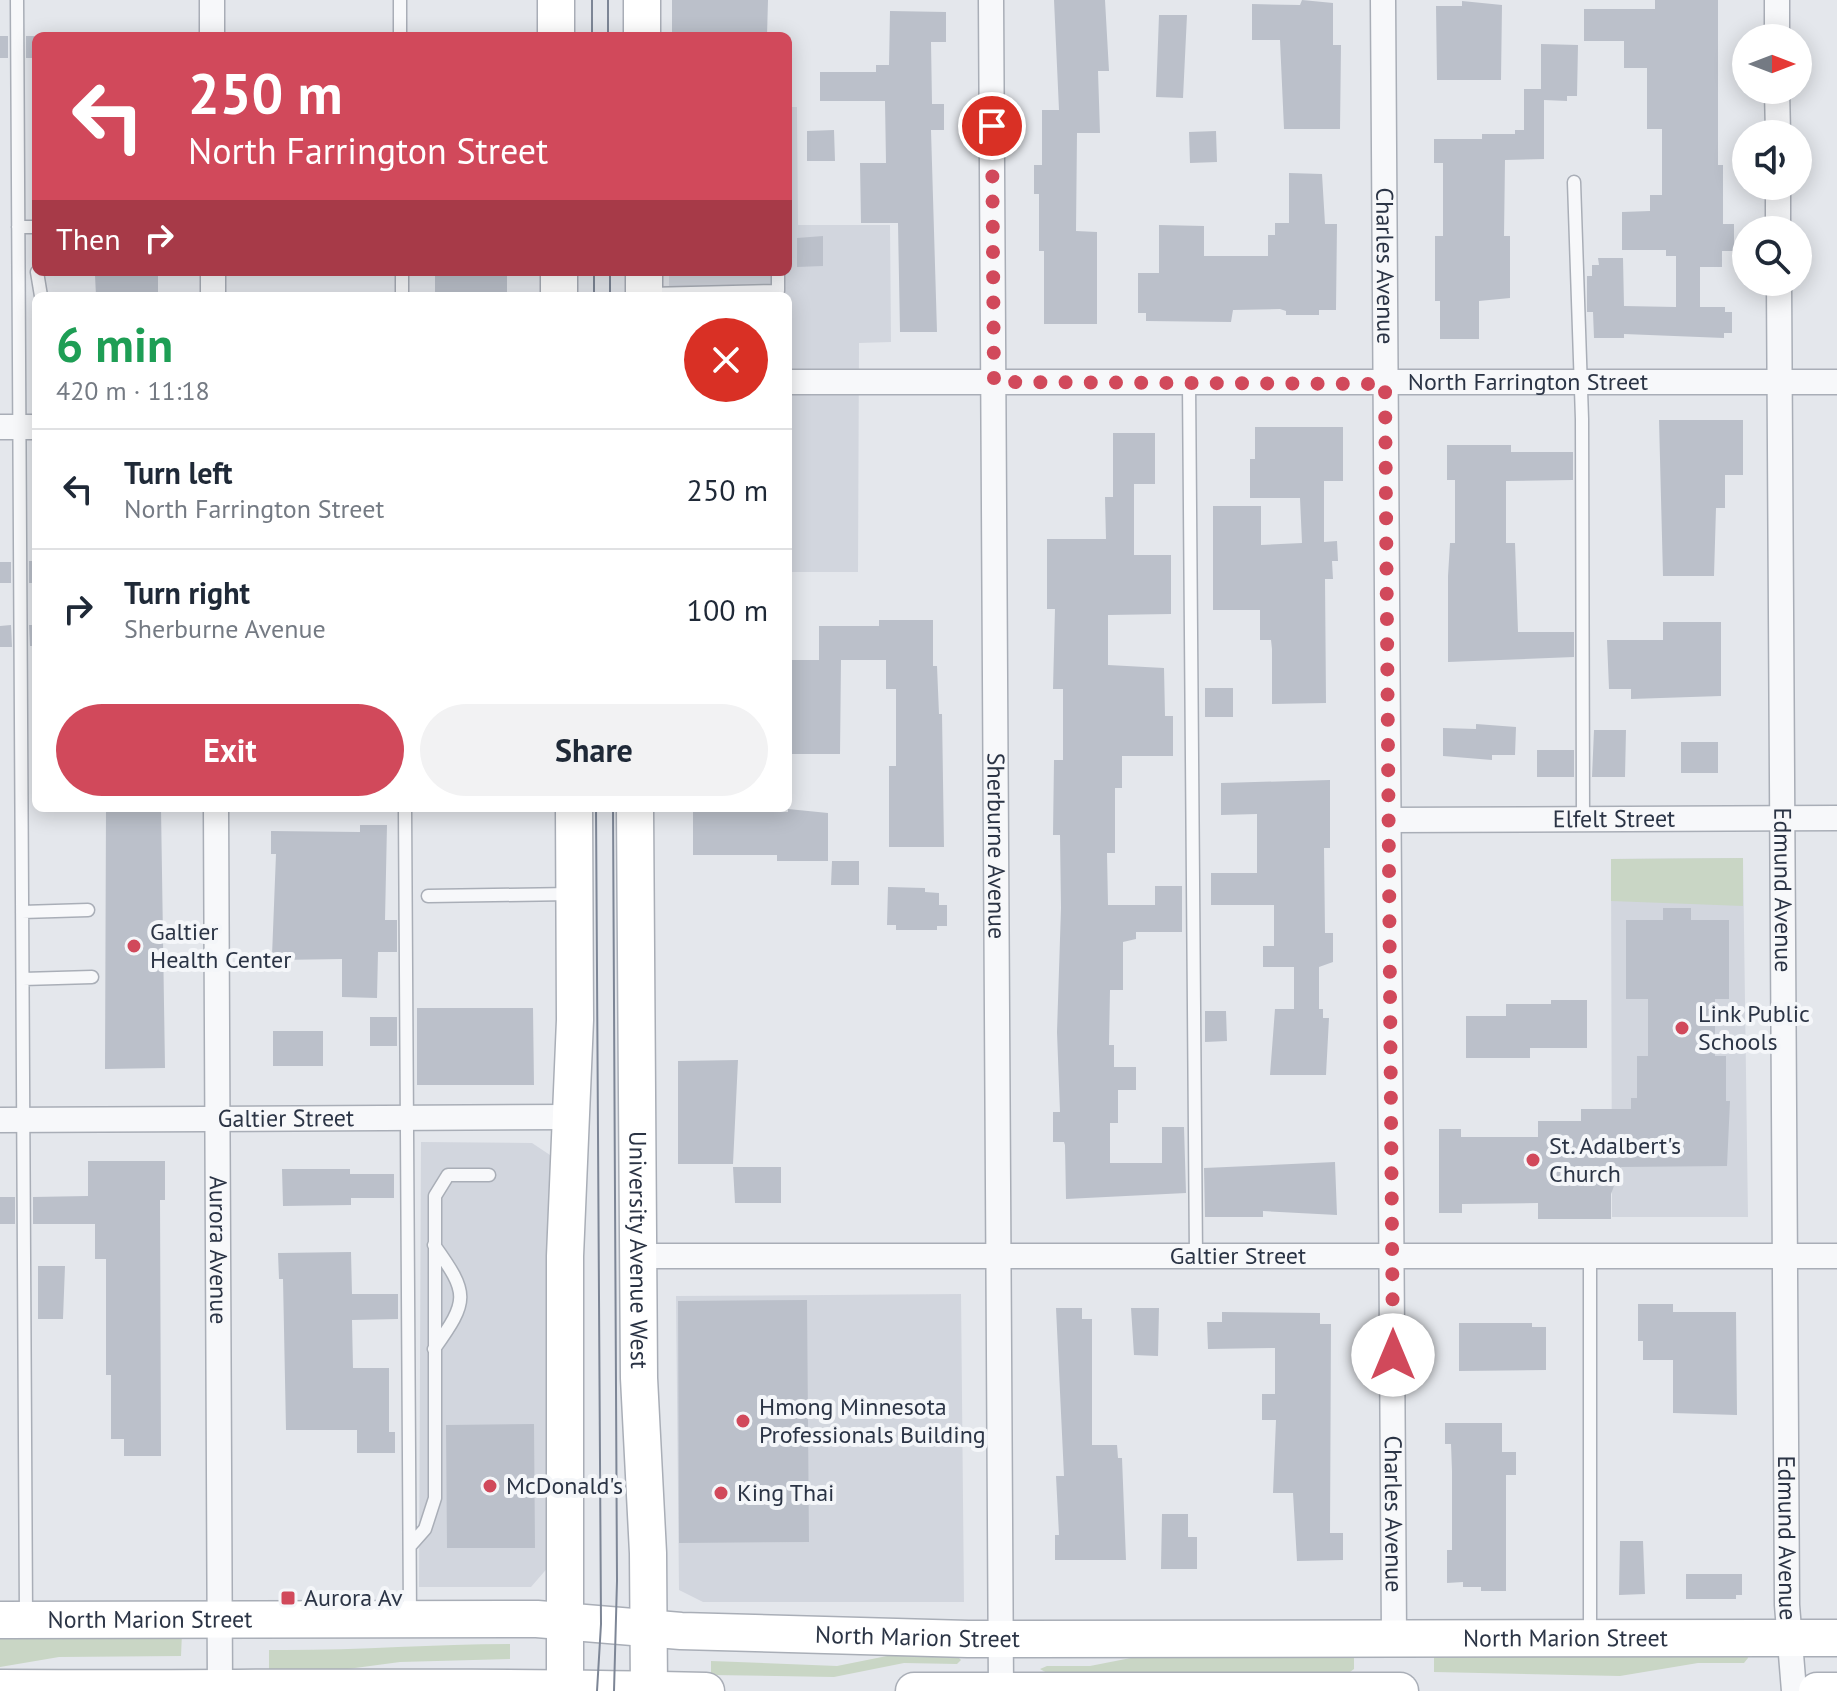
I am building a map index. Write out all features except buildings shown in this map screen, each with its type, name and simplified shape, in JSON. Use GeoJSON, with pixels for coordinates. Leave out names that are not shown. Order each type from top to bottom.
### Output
{"type":"FeatureCollection","features":[{"type":"Feature","properties":{"kind":"main road"},"geometry":{"type":"LineString","coordinates":[[556,0],[556,32]]}},
{"type":"Feature","properties":{"kind":"main road"},"geometry":{"type":"LineString","coordinates":[[642,0],[642,32]]}},
{"type":"Feature","properties":{"kind":"main road"},"geometry":{"type":"LineString","coordinates":[[565,1688],[565,1256],[575,1020],[574,812]]}},
{"type":"Feature","properties":{"kind":"main road","name":"University Avenue West"},"geometry":{"type":"LineString","coordinates":[[635,812],[639,1411],[649,1691]]}},
{"type":"Feature","properties":{"kind":"main road","name":"North Marion Street"},"geometry":{"type":"LineString","coordinates":[[13,1620],[565,1621],[649,1629],[1000,1639],[1394,1636],[1837,1638]]}},
{"type":"Feature","properties":{"kind":"main road"},"geometry":{"type":"LineString","coordinates":[[0,1688],[565,1688],[706,1691]]}},
{"type":"Feature","properties":{"kind":"main road"},"geometry":{"type":"LineString","coordinates":[[914,1691],[1400,1691]]}},
{"type":"Feature","properties":{"kind":"main road"},"geometry":{"type":"LineString","coordinates":[[1817,1691],[1837,1691]]}},
{"type":"Feature","properties":{"kind":"street"},"geometry":{"type":"LineString","coordinates":[[212,0],[212,32]]}},
{"type":"Feature","properties":{"kind":"street","name":"Sherburne Avenue"},"geometry":{"type":"LineString","coordinates":[[991,0],[1001,1691]]}},
{"type":"Feature","properties":{"kind":"street","name":"Charles Avenue"},"geometry":{"type":"LineString","coordinates":[[1383,0],[1394,1636]]}},
{"type":"Feature","properties":{"kind":"street"},"geometry":{"type":"LineString","coordinates":[[1777,0],[1777,24]]}},
{"type":"Feature","properties":{"kind":"street","name":"Edmund Avenue"},"geometry":{"type":"LineString","coordinates":[[1779,296],[1789,1638],[1794,1691]]}},
{"type":"Feature","properties":{"kind":"street","name":"North Farrington Street"},"geometry":{"type":"LineString","coordinates":[[792,382],[1837,382]]}},
{"type":"Feature","properties":{"kind":"street","name":"Aurora Avenue"},"geometry":{"type":"LineString","coordinates":[[216,812],[220,1690]]}},
{"type":"Feature","properties":{"kind":"street","name":"Elfelt Street"},"geometry":{"type":"LineString","coordinates":[[1390,820],[1837,818]]}},
{"type":"Feature","properties":{"kind":"street","name":"Galtier Street"},"geometry":{"type":"LineString","coordinates":[[12,1120],[570,1117]]}},
{"type":"Feature","properties":{"kind":"street","name":"Galtier Street"},"geometry":{"type":"LineString","coordinates":[[638,1256],[998,1259],[1837,1256]]}},
{"type":"Feature","properties":{"kind":"lane"},"geometry":{"type":"LineString","coordinates":[[13,1620],[12,1120],[23,979],[17,0]]}},
{"type":"Feature","properties":{"kind":"lane"},"geometry":{"type":"LineString","coordinates":[[400,0],[400,32]]}},
{"type":"Feature","properties":{"kind":"lane"},"geometry":{"type":"LineString","coordinates":[[1574,182],[1580,384],[1583,820]]}},
{"type":"Feature","properties":{"kind":"lane"},"geometry":{"type":"LineString","coordinates":[[18,227],[32,227]]}},
{"type":"Feature","properties":{"kind":"lane"},"geometry":{"type":"LineString","coordinates":[[644,287],[778,291],[778,276]]}},
{"type":"Feature","properties":{"kind":"lane"},"geometry":{"type":"LineString","coordinates":[[1189,383],[1196,1258]]}},
{"type":"Feature","properties":{"kind":"lane"},"geometry":{"type":"LineString","coordinates":[[405,812],[410,1620]]}},
{"type":"Feature","properties":{"kind":"lane"},"geometry":{"type":"LineString","coordinates":[[428,896],[574,894]]}},
{"type":"Feature","properties":{"kind":"lane"},"geometry":{"type":"LineString","coordinates":[[22,912],[88,910]]}},
{"type":"Feature","properties":{"kind":"lane"},"geometry":{"type":"LineString","coordinates":[[23,979],[92,977]]}},
{"type":"Feature","properties":{"kind":"lane"},"geometry":{"type":"LineString","coordinates":[[410,1546],[425,1529],[435,1498],[433,1207],[440,1184],[448,1175],[489,1175]]}},
{"type":"Feature","properties":{"kind":"lane"},"geometry":{"type":"LineString","coordinates":[[434,1245],[459,1281],[463,1297],[457,1316],[434,1349]]}},
{"type":"Feature","properties":{"kind":"lane"},"geometry":{"type":"LineString","coordinates":[[1590,1257],[1590,1636]]}},
{"type":"Feature","properties":{"kind":"shaded area"},"geometry":{"type":"Polygon","coordinates":[[[792,107],[797,107],[798,225],[890,225],[891,342],[859,343],[858,572],[792,572],[792,292],[669,292],[669,276],[792,276],[792,107]]]}},
{"type":"Feature","properties":{"kind":"shaded area"},"geometry":{"type":"Polygon","coordinates":[[[1743,858],[1748,1217],[1612,1217],[1611,859],[1743,858]]]}},
{"type":"Feature","properties":{"kind":"shaded area"},"geometry":{"type":"Polygon","coordinates":[[[421,1142],[532,1143],[550,1155],[550,1565],[531,1587],[419,1587],[421,1142]]]}},
{"type":"Feature","properties":{"kind":"shaded area"},"geometry":{"type":"Polygon","coordinates":[[[961,1294],[964,1602],[703,1602],[679,1590],[676,1296],[961,1294]]]}},
{"type":"Feature","properties":{"kind":"green space"},"geometry":{"type":"Polygon","coordinates":[[[1743,858],[1743,906],[1611,901],[1611,859],[1743,858]]]}},
{"type":"Feature","properties":{"kind":"green space"},"geometry":{"type":"Polygon","coordinates":[[[0,1633],[182,1633],[181,1656],[59,1657],[0,1667],[0,1633]]]}},
{"type":"Feature","properties":{"kind":"green space"},"geometry":{"type":"Polygon","coordinates":[[[510,1644],[510,1659],[400,1662],[325,1672],[269,1673],[269,1650],[510,1644]]]}},
{"type":"Feature","properties":{"kind":"green space"},"geometry":{"type":"Polygon","coordinates":[[[1434,1652],[1747,1655],[1748,1658],[1744,1663],[1698,1663],[1620,1676],[1434,1672],[1434,1652]]]}},
{"type":"Feature","properties":{"kind":"green space"},"geometry":{"type":"Polygon","coordinates":[[[897,1654],[957,1656],[961,1660],[957,1664],[904,1663],[834,1677],[711,1675],[711,1661],[837,1666],[897,1654]]]}},
{"type":"Feature","properties":{"kind":"green space"},"geometry":{"type":"Polygon","coordinates":[[[1354,1654],[1354,1669],[1350,1672],[1047,1673],[1040,1669],[1047,1666],[1090,1666],[1146,1655],[1354,1654]]]}},
{"type":"Feature","properties":{"kind":"tram line"},"geometry":{"type":"LineString","coordinates":[[592,0],[592,32]]}},
{"type":"Feature","properties":{"kind":"tram line"},"geometry":{"type":"LineString","coordinates":[[608,0],[608,32]]}},
{"type":"Feature","properties":{"kind":"tram line"},"geometry":{"type":"LineString","coordinates":[[594,276],[594,292]]}},
{"type":"Feature","properties":{"kind":"tram line"},"geometry":{"type":"LineString","coordinates":[[610,276],[610,292]]}},
{"type":"Feature","properties":{"kind":"tram line"},"geometry":{"type":"LineString","coordinates":[[596,812],[601,1624],[597,1691]]}},
{"type":"Feature","properties":{"kind":"tram line"},"geometry":{"type":"LineString","coordinates":[[613,812],[617,1581],[614,1691]]}},
{"type":"Feature","properties":{"kind":"place","name":"Galtier Health Center"},"geometry":{"type":"Point","coordinates":[134,946]}},
{"type":"Feature","properties":{"kind":"place","name":"Link Public Schools"},"geometry":{"type":"Point","coordinates":[1682,1028]}},
{"type":"Feature","properties":{"kind":"place","name":"St. Adalbert's Church"},"geometry":{"type":"Point","coordinates":[1533,1160]}},
{"type":"Feature","properties":{"kind":"place","name":"Hmong Minnesota Professionals Building"},"geometry":{"type":"Point","coordinates":[743,1421]}},
{"type":"Feature","properties":{"kind":"place","name":"McDonald's"},"geometry":{"type":"Point","coordinates":[490,1486]}},
{"type":"Feature","properties":{"kind":"place","name":"King Thai"},"geometry":{"type":"Point","coordinates":[721,1493]}},
{"type":"Feature","properties":{"kind":"place","name":"Aurora Av"},"geometry":{"type":"Point","coordinates":[288,1598]}},
{"type":"Feature","properties":{"kind":"route"},"geometry":{"type":"LineString","coordinates":[[992,126],[994,382],[1385,384],[1393,1355]]}}]}
